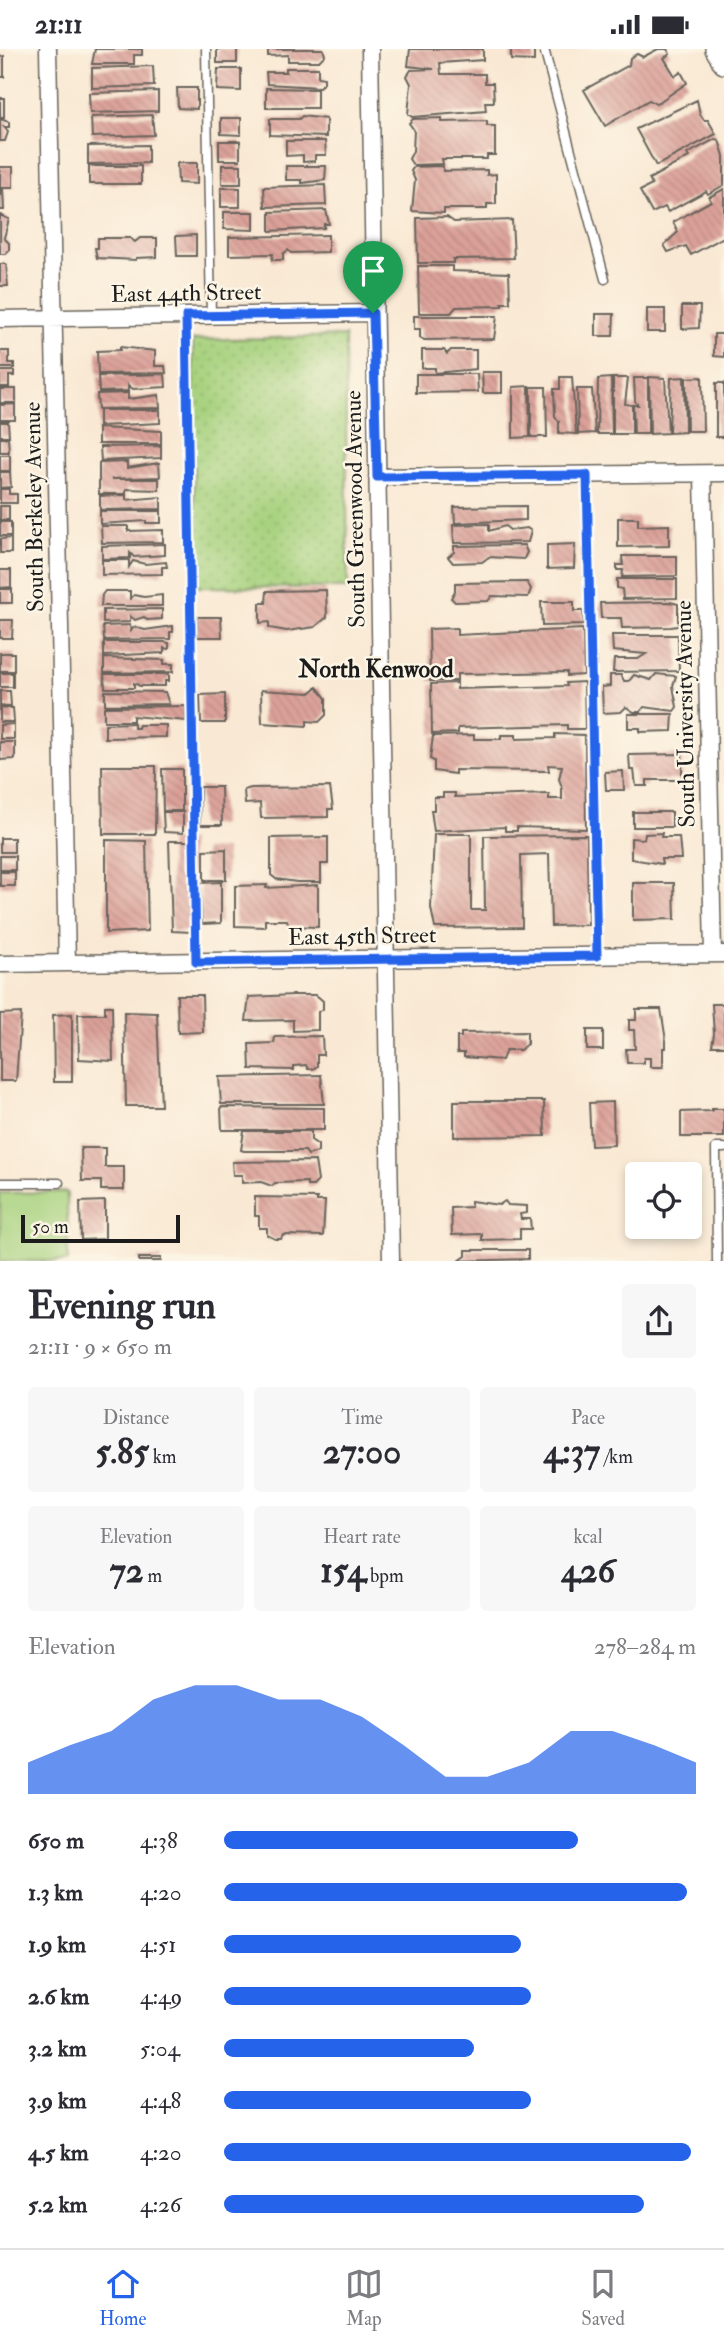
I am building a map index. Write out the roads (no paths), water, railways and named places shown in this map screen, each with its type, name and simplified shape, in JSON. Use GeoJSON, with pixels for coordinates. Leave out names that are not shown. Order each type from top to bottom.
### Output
{"type":"FeatureCollection","features":[{"type":"Feature","properties":{"kind":"street","name":"South Berkeley Avenue"},"geometry":{"type":"LineString","coordinates":[[48,49],[67,964]]}},
{"type":"Feature","properties":{"kind":"street","name":"South Greenwood Avenue"},"geometry":{"type":"LineString","coordinates":[[370,49],[391,1261]]}},
{"type":"Feature","properties":{"kind":"street"},"geometry":{"type":"LineString","coordinates":[[716,49],[724,63]]}},
{"type":"Feature","properties":{"kind":"street","name":"East 44th Street"},"geometry":{"type":"LineString","coordinates":[[0,319],[373,313]]}},
{"type":"Feature","properties":{"kind":"street"},"geometry":{"type":"LineString","coordinates":[[377,477],[724,473]]}},
{"type":"Feature","properties":{"kind":"street","name":"South University Avenue"},"geometry":{"type":"LineString","coordinates":[[703,474],[718,954]]}},
{"type":"Feature","properties":{"kind":"street","name":"East 45th Street"},"geometry":{"type":"LineString","coordinates":[[0,964],[718,954]]}},
{"type":"Feature","properties":{"kind":"lane"},"geometry":{"type":"LineString","coordinates":[[206,49],[211,315]]}},
{"type":"Feature","properties":{"kind":"lane"},"geometry":{"type":"LineString","coordinates":[[544,49],[605,279]]}},
{"type":"Feature","properties":{"kind":"lane"},"geometry":{"type":"LineString","coordinates":[[186,316],[196,962]]}},
{"type":"Feature","properties":{"kind":"lane"},"geometry":{"type":"LineString","coordinates":[[587,475],[597,956]]}},
{"type":"Feature","properties":{"kind":"lane"},"geometry":{"type":"LineString","coordinates":[[717,1261],[716,1148],[724,1148]]}},
{"type":"Feature","properties":{"kind":"lane"},"geometry":{"type":"LineString","coordinates":[[0,1183],[59,1183]]}},
{"type":"Feature","properties":{"kind":"district","name":"North Kenwood"},"geometry":{"type":"Point","coordinates":[376,669]}}]}
